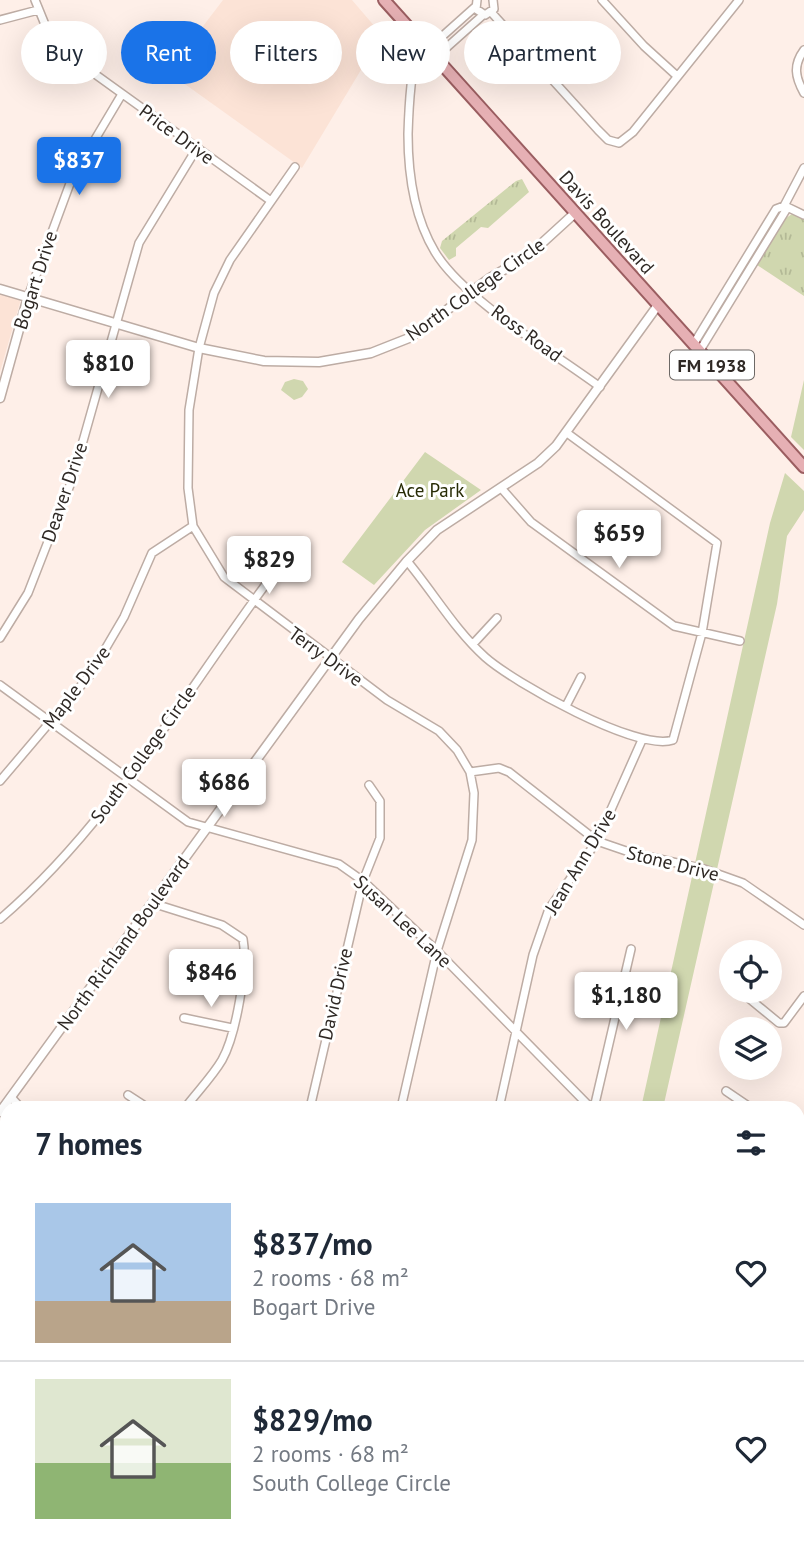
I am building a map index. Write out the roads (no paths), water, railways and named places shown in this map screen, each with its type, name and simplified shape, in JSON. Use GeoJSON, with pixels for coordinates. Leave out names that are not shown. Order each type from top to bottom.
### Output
{"type":"FeatureCollection","features":[{"type":"Feature","properties":{"kind":"main road","name":"Davis Boulevard"},"geometry":{"type":"LineString","coordinates":[[384,0],[403,21]]}},
{"type":"Feature","properties":{"kind":"main road","name":"Davis Boulevard"},"geometry":{"type":"LineString","coordinates":[[450,73],[804,467]]}},
{"type":"Feature","properties":{"kind":"street","name":"Price Drive"},"geometry":{"type":"LineString","coordinates":[[35,0],[38,10],[62,49],[271,201]]}},
{"type":"Feature","properties":{"kind":"street"},"geometry":{"type":"LineString","coordinates":[[601,0],[644,46],[677,76]]}},
{"type":"Feature","properties":{"kind":"street"},"geometry":{"type":"LineString","coordinates":[[450,33],[476,4],[492,6],[598,130],[608,140],[619,143],[633,132],[735,1]]}},
{"type":"Feature","properties":{"kind":"street"},"geometry":{"type":"LineString","coordinates":[[450,39],[492,6]]}},
{"type":"Feature","properties":{"kind":"street"},"geometry":{"type":"LineString","coordinates":[[0,20],[38,10]]}},
{"type":"Feature","properties":{"kind":"street"},"geometry":{"type":"LineString","coordinates":[[804,50],[797,60],[796,78],[804,93]]}},
{"type":"Feature","properties":{"kind":"street","name":"Ross Road"},"geometry":{"type":"LineString","coordinates":[[414,84],[409,121],[408,162],[415,204],[436,254],[472,293],[600,387]]}},
{"type":"Feature","properties":{"kind":"street","name":"Bogart Drive"},"geometry":{"type":"LineString","coordinates":[[0,398],[28,297],[72,178],[122,94]]}},
{"type":"Feature","properties":{"kind":"street","name":"Deaver Drive"},"geometry":{"type":"LineString","coordinates":[[0,638],[27,593],[72,480],[139,243],[197,148]]}},
{"type":"Feature","properties":{"kind":"street","name":"Terry Drive"},"geometry":{"type":"LineString","coordinates":[[295,167],[230,260],[217,284],[199,348],[189,410],[187,455],[193,526],[224,577],[387,700],[439,731],[457,750],[470,772],[474,793],[472,841],[437,951],[403,1101]]}},
{"type":"Feature","properties":{"kind":"street"},"geometry":{"type":"LineString","coordinates":[[696,349],[786,210],[784,206],[804,167]]}},
{"type":"Feature","properties":{"kind":"street"},"geometry":{"type":"LineString","coordinates":[[784,206],[804,215]]}},
{"type":"Feature","properties":{"kind":"street","name":"North College Circle"},"geometry":{"type":"LineString","coordinates":[[0,289],[199,348],[264,361],[297,363],[339,359],[371,352],[408,338],[529,255],[575,213]]}},
{"type":"Feature","properties":{"kind":"street","name":"North Richland Boulevard"},"geometry":{"type":"LineString","coordinates":[[8,1101],[359,619],[407,561],[437,530],[538,463],[568,433],[658,305]]}},
{"type":"Feature","properties":{"kind":"street"},"geometry":{"type":"LineString","coordinates":[[407,561],[485,658],[598,723],[642,740],[673,740],[702,633],[717,543],[568,433]]}},
{"type":"Feature","properties":{"kind":"street"},"geometry":{"type":"LineString","coordinates":[[502,489],[531,522],[674,626],[740,641]]}},
{"type":"Feature","properties":{"kind":"street","name":"Maple Drive"},"geometry":{"type":"LineString","coordinates":[[0,781],[90,675],[117,629],[152,553],[193,526]]}},
{"type":"Feature","properties":{"kind":"street","name":"South College Circle"},"geometry":{"type":"LineString","coordinates":[[0,919],[44,878],[127,778],[272,576]]}},
{"type":"Feature","properties":{"kind":"street"},"geometry":{"type":"LineString","coordinates":[[473,644],[497,618]]}},
{"type":"Feature","properties":{"kind":"street"},"geometry":{"type":"LineString","coordinates":[[566,706],[581,677]]}},
{"type":"Feature","properties":{"kind":"street","name":"Susan Lee Lane"},"geometry":{"type":"LineString","coordinates":[[0,685],[178,816],[206,829],[324,858],[363,881],[437,951],[585,1101]]}},
{"type":"Feature","properties":{"kind":"street","name":"Jean Ann Drive"},"geometry":{"type":"LineString","coordinates":[[500,1101],[533,955],[549,909],[597,841],[642,740]]}},
{"type":"Feature","properties":{"kind":"street","name":"Stone Drive"},"geometry":{"type":"LineString","coordinates":[[470,772],[499,768],[509,772],[597,841],[632,853],[704,869],[743,883],[804,925]]}},
{"type":"Feature","properties":{"kind":"street","name":"David Drive"},"geometry":{"type":"LineString","coordinates":[[312,1101],[363,881],[380,838],[380,801],[369,785]]}},
{"type":"Feature","properties":{"kind":"street"},"geometry":{"type":"LineString","coordinates":[[152,903],[222,925],[243,939],[243,969],[232,1038],[221,1062],[191,1101]]}},
{"type":"Feature","properties":{"kind":"street"},"geometry":{"type":"LineString","coordinates":[[594,1101],[631,949]]}},
{"type":"Feature","properties":{"kind":"street"},"geometry":{"type":"LineString","coordinates":[[753,1003],[779,1023],[788,1017],[804,996]]}},
{"type":"Feature","properties":{"kind":"street"},"geometry":{"type":"LineString","coordinates":[[184,1018],[232,1028]]}},
{"type":"Feature","properties":{"kind":"street"},"geometry":{"type":"LineString","coordinates":[[726,1091],[741,1101]]}},
{"type":"Feature","properties":{"kind":"street"},"geometry":{"type":"LineString","coordinates":[[128,1095],[137,1101]]}},
{"type":"Feature","properties":{"kind":"street"},"geometry":{"type":"LineString","coordinates":[[11,1097],[15,1101]]}},
{"type":"Feature","properties":{"kind":"park label","name":"Ace Park"},"geometry":{"type":"Point","coordinates":[430,490]}}]}
